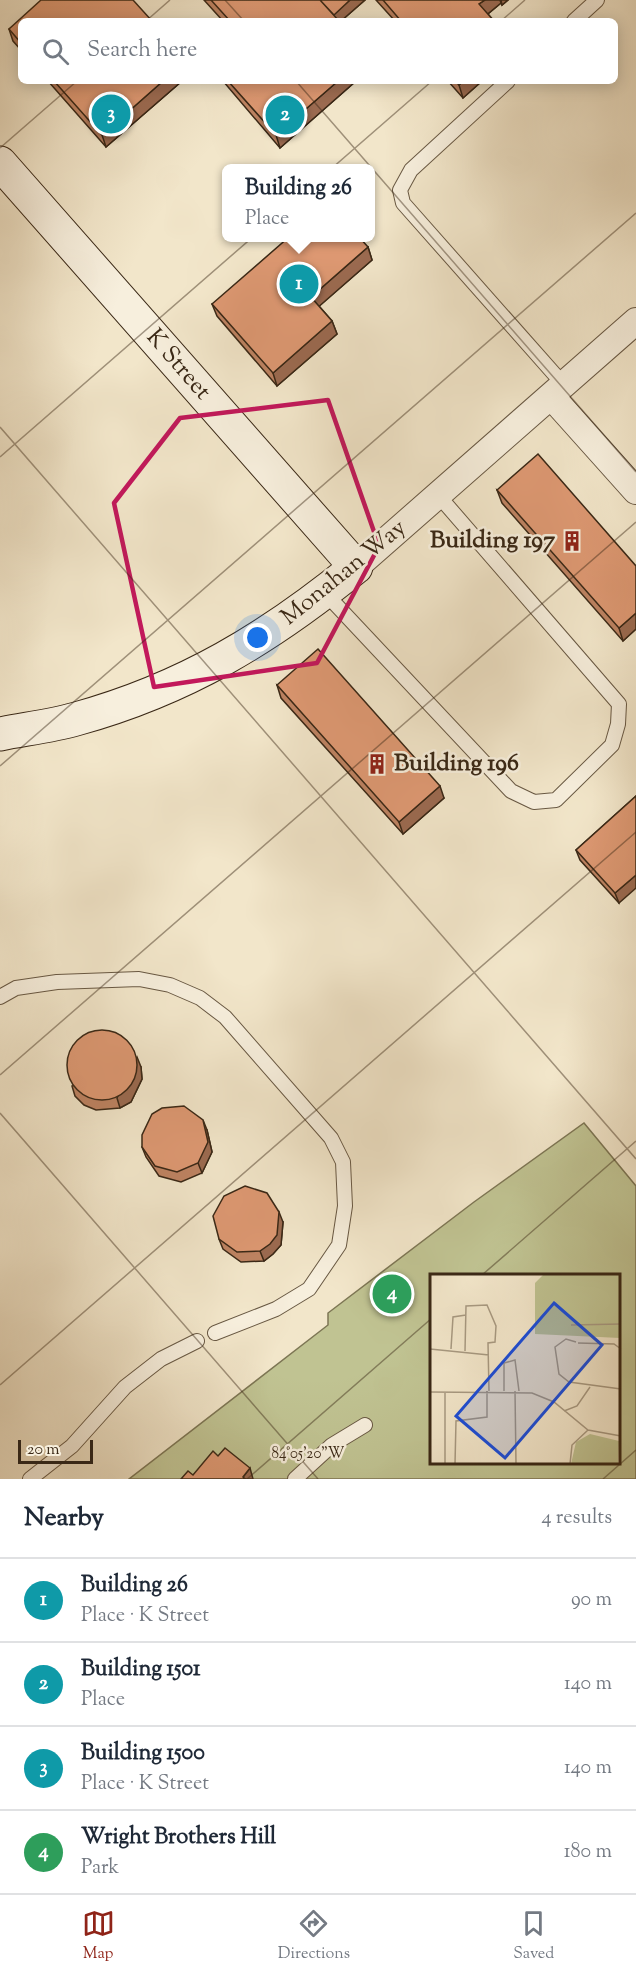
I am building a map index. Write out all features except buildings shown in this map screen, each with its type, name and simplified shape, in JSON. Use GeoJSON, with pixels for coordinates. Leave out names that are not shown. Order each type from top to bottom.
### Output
{"type":"FeatureCollection","features":[{"type":"Feature","properties":{"kind":"street","name":"K Street"},"geometry":{"type":"LineString","coordinates":[[0,163],[356,567]]}},
{"type":"Feature","properties":{"kind":"street","name":"Monahan Way"},"geometry":{"type":"LineString","coordinates":[[0,734],[75,719],[146,696],[216,664],[263,637],[325,593],[356,567],[636,321]]}},
{"type":"Feature","properties":{"kind":"street"},"geometry":{"type":"LineString","coordinates":[[558,390],[636,491]]}},
{"type":"Feature","properties":{"kind":"lane"},"geometry":{"type":"LineString","coordinates":[[577,18],[597,0]]}},
{"type":"Feature","properties":{"kind":"lane"},"geometry":{"type":"LineString","coordinates":[[505,84],[411,170],[400,190],[403,202],[558,390]]}},
{"type":"Feature","properties":{"kind":"lane"},"geometry":{"type":"LineString","coordinates":[[325,593],[511,791],[534,802],[556,800],[612,745],[618,724],[619,704],[438,495]]}},
{"type":"Feature","properties":{"kind":"lane"},"geometry":{"type":"LineString","coordinates":[[0,997],[16,988],[57,982],[139,980],[170,985],[200,998],[225,1017],[331,1138],[343,1161],[345,1206],[339,1245],[309,1289],[276,1309],[215,1333]]}},
{"type":"Feature","properties":{"kind":"lane"},"geometry":{"type":"LineString","coordinates":[[30,1479],[72,1446],[125,1387],[161,1359],[196,1341]]}},
{"type":"Feature","properties":{"kind":"lane"},"geometry":{"type":"LineString","coordinates":[[295,1479],[332,1445],[365,1425]]}},
{"type":"Feature","properties":{"kind":"highlighted area"},"geometry":{"type":"Polygon","coordinates":[[[328,400],[379,546],[317,663],[154,687],[114,503],[180,418],[328,400]]]}},
{"type":"Feature","properties":{"kind":"green space"},"geometry":{"type":"Polygon","coordinates":[[[584,1123],[636,1186],[636,1479],[129,1479],[328,1325],[328,1313],[474,1202],[584,1123]]]}},
{"type":"Feature","properties":{"kind":"place","name":"Building 1500"},"geometry":{"type":"Point","coordinates":[111,114]}},
{"type":"Feature","properties":{"kind":"place","name":"Building 1501"},"geometry":{"type":"Point","coordinates":[285,115]}},
{"type":"Feature","properties":{"kind":"place","name":"Building 26"},"geometry":{"type":"Point","coordinates":[299,284]}},
{"type":"Feature","properties":{"kind":"place","name":"Building 197"},"geometry":{"type":"Point","coordinates":[572,541]}},
{"type":"Feature","properties":{"kind":"place","name":"Building 196"},"geometry":{"type":"Point","coordinates":[377,764]}},
{"type":"Feature","properties":{"kind":"place","name":"Wright Brothers Hill"},"geometry":{"type":"Point","coordinates":[392,1294]}}]}
